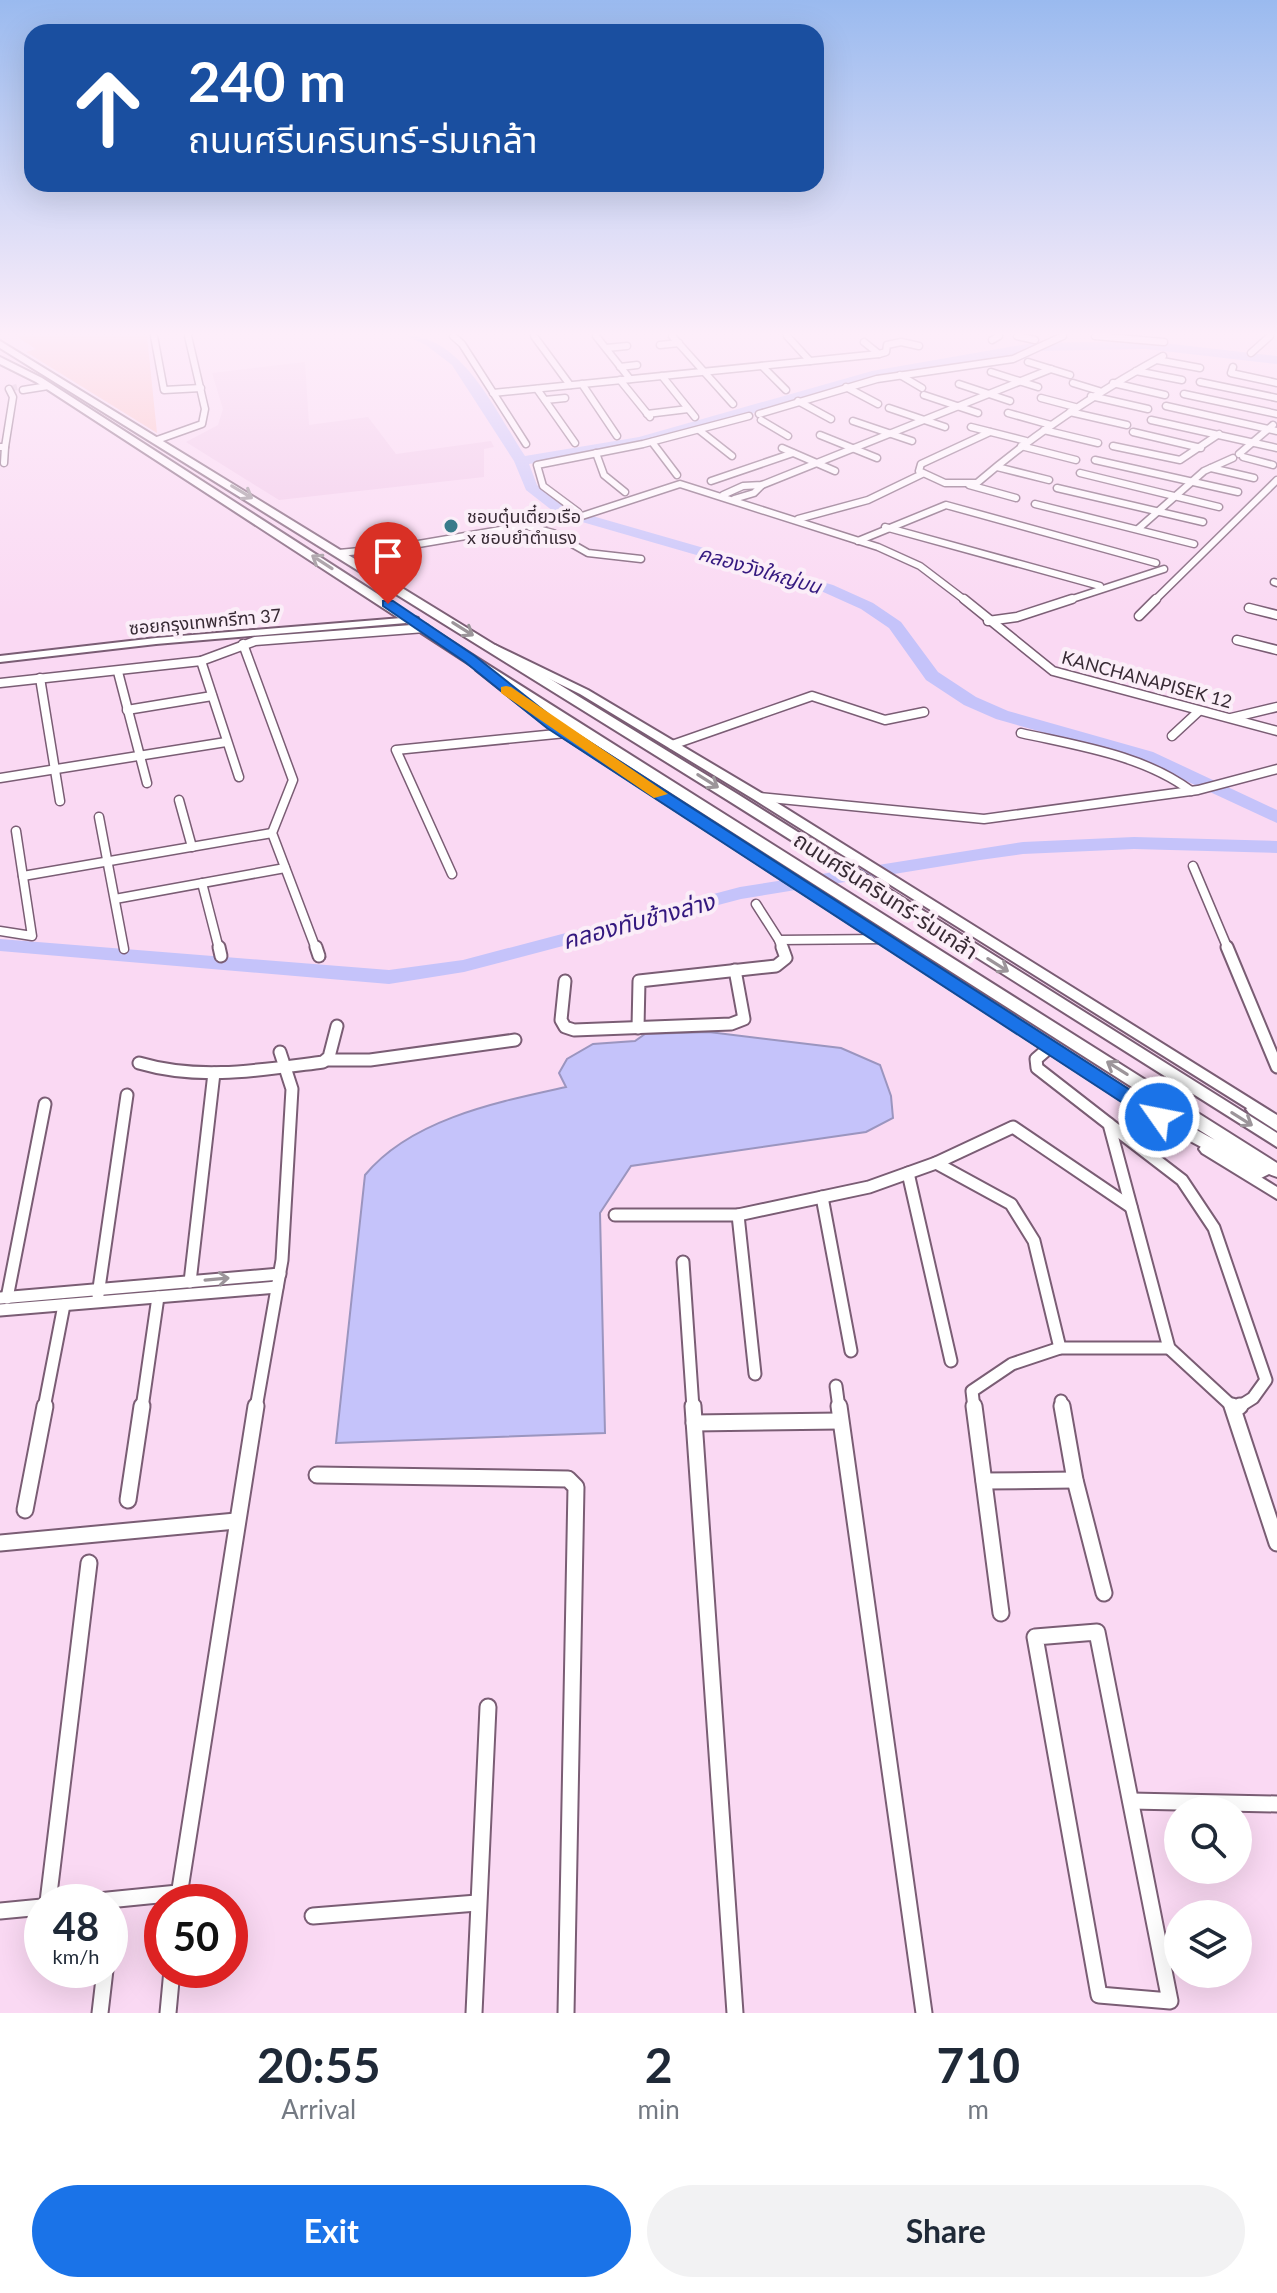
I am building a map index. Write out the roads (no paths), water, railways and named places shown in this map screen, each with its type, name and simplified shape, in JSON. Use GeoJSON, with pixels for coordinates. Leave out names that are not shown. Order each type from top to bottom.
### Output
{"type":"FeatureCollection","features":[{"type":"Feature","properties":{"kind":"main road","name":"ถนนศรีนครินทร์-ร่มเกล้า"},"geometry":{"type":"LineString","coordinates":[[116,430],[470,659],[1277,1171]]}},
{"type":"Feature","properties":{"kind":"main road","name":"ถนนศรีนครินทร์-ร่มเกล้า"},"geometry":{"type":"LineString","coordinates":[[141,430],[491,646],[1277,1141]]}},
{"type":"Feature","properties":{"kind":"main road","name":"ซอยกรุงเทพกรีฑา 37"},"geometry":{"type":"LineString","coordinates":[[0,659],[156,641],[419,624]]}},
{"type":"Feature","properties":{"kind":"main road","name":"ถนนศรีนครินทร์-ร่มเกล้า"},"geometry":{"type":"LineString","coordinates":[[491,646],[584,692],[759,797],[1255,1109]]}},
{"type":"Feature","properties":{"kind":"main road","name":"ถนนศรีนครินทร์-ร่มเกล้า"},"geometry":{"type":"LineString","coordinates":[[470,659],[566,733],[1277,1194]]}},
{"type":"Feature","properties":{"kind":"main road"},"geometry":{"type":"LineString","coordinates":[[1255,1109],[1277,1124]]}},
{"type":"Feature","properties":{"kind":"main road"},"geometry":{"type":"LineString","coordinates":[[1159,1117],[1277,1180]]}},
{"type":"Feature","properties":{"kind":"street"},"geometry":{"type":"LineString","coordinates":[[157,440],[185,430]]}},
{"type":"Feature","properties":{"kind":"street"},"geometry":{"type":"LineString","coordinates":[[517,430],[526,444]]}},
{"type":"Feature","properties":{"kind":"street"},"geometry":{"type":"LineString","coordinates":[[566,430],[575,443]]}},
{"type":"Feature","properties":{"kind":"street"},"geometry":{"type":"LineString","coordinates":[[613,430],[617,436]]}},
{"type":"Feature","properties":{"kind":"street"},"geometry":{"type":"LineString","coordinates":[[580,514],[543,486],[537,465],[699,430],[732,456]]}},
{"type":"Feature","properties":{"kind":"street"},"geometry":{"type":"LineString","coordinates":[[779,430],[788,436]]}},
{"type":"Feature","properties":{"kind":"street"},"geometry":{"type":"LineString","coordinates":[[881,430],[912,441]]}},
{"type":"Feature","properties":{"kind":"street"},"geometry":{"type":"LineString","coordinates":[[723,495],[743,486],[762,485],[903,430]]}},
{"type":"Feature","properties":{"kind":"street"},"geometry":{"type":"LineString","coordinates":[[982,430],[1076,460]]}},
{"type":"Feature","properties":{"kind":"street"},"geometry":{"type":"LineString","coordinates":[[967,484],[983,480],[1023,444],[1044,430],[1098,443]]}},
{"type":"Feature","properties":{"kind":"street"},"geometry":{"type":"LineString","coordinates":[[1199,430],[1277,448]]}},
{"type":"Feature","properties":{"kind":"street"},"geometry":{"type":"LineString","coordinates":[[1138,529],[1211,468],[1238,456],[1268,430]]}},
{"type":"Feature","properties":{"kind":"street"},"geometry":{"type":"LineString","coordinates":[[990,432],[921,464],[919,471],[945,483],[967,484],[1016,498]]}},
{"type":"Feature","properties":{"kind":"street"},"geometry":{"type":"LineString","coordinates":[[1133,432],[1201,448]]}},
{"type":"Feature","properties":{"kind":"street"},"geometry":{"type":"LineString","coordinates":[[1113,446],[1184,460],[1219,434]]}},
{"type":"Feature","properties":{"kind":"street"},"geometry":{"type":"LineString","coordinates":[[820,435],[877,458]]}},
{"type":"Feature","properties":{"kind":"street"},"geometry":{"type":"LineString","coordinates":[[652,442],[677,475]]}},
{"type":"Feature","properties":{"kind":"street"},"geometry":{"type":"LineString","coordinates":[[3,447],[4,463]]}},
{"type":"Feature","properties":{"kind":"street"},"geometry":{"type":"LineString","coordinates":[[782,448],[835,471]]}},
{"type":"Feature","properties":{"kind":"street"},"geometry":{"type":"LineString","coordinates":[[596,453],[604,475],[625,492]]}},
{"type":"Feature","properties":{"kind":"street"},"geometry":{"type":"LineString","coordinates":[[711,481],[793,453]]}},
{"type":"Feature","properties":{"kind":"street"},"geometry":{"type":"LineString","coordinates":[[1238,456],[1273,465]]}},
{"type":"Feature","properties":{"kind":"street"},"geometry":{"type":"LineString","coordinates":[[1095,460],[1238,492]]}},
{"type":"Feature","properties":{"kind":"street"},"geometry":{"type":"LineString","coordinates":[[997,467],[1049,480]]}},
{"type":"Feature","properties":{"kind":"street"},"geometry":{"type":"LineString","coordinates":[[1211,468],[1254,478]]}},
{"type":"Feature","properties":{"kind":"street"},"geometry":{"type":"LineString","coordinates":[[1080,473],[1219,507]]}},
{"type":"Feature","properties":{"kind":"street"},"geometry":{"type":"LineString","coordinates":[[792,519],[845,508],[922,474]]}},
{"type":"Feature","properties":{"kind":"street"},"geometry":{"type":"LineString","coordinates":[[1139,616],[1277,480]]}},
{"type":"Feature","properties":{"kind":"street","name":"KANCHANAPISEK 12"},"geometry":{"type":"LineString","coordinates":[[339,553],[401,547],[559,520],[680,484],[723,495],[858,541],[920,566],[951,586],[988,621],[1053,671],[1276,731]]}},
{"type":"Feature","properties":{"kind":"street"},"geometry":{"type":"LineString","coordinates":[[734,499],[754,493],[762,485]]}},
{"type":"Feature","properties":{"kind":"street"},"geometry":{"type":"LineString","coordinates":[[1057,488],[1203,522]]}},
{"type":"Feature","properties":{"kind":"street"},"geometry":{"type":"LineString","coordinates":[[1035,504],[1194,544]]}},
{"type":"Feature","properties":{"kind":"street"},"geometry":{"type":"LineString","coordinates":[[858,541],[885,527],[946,505],[1156,563]]}},
{"type":"Feature","properties":{"kind":"street"},"geometry":{"type":"LineString","coordinates":[[524,526],[553,533],[588,553],[641,559]]}},
{"type":"Feature","properties":{"kind":"street"},"geometry":{"type":"LineString","coordinates":[[885,527],[1100,586]]}},
{"type":"Feature","properties":{"kind":"street"},"geometry":{"type":"LineString","coordinates":[[988,621],[1017,617],[1164,569]]}},
{"type":"Feature","properties":{"kind":"street"},"geometry":{"type":"LineString","coordinates":[[1249,608],[1277,615]]}},
{"type":"Feature","properties":{"kind":"street"},"geometry":{"type":"LineString","coordinates":[[0,683],[201,661],[243,644],[419,624]]}},
{"type":"Feature","properties":{"kind":"street"},"geometry":{"type":"LineString","coordinates":[[1237,640],[1277,650]]}},
{"type":"Feature","properties":{"kind":"street"},"geometry":{"type":"LineString","coordinates":[[243,644],[293,780],[272,833],[319,956]]}},
{"type":"Feature","properties":{"kind":"street"},"geometry":{"type":"LineString","coordinates":[[201,661],[239,777]]}},
{"type":"Feature","properties":{"kind":"street"},"geometry":{"type":"LineString","coordinates":[[118,672],[147,783]]}},
{"type":"Feature","properties":{"kind":"street"},"geometry":{"type":"LineString","coordinates":[[40,678],[60,801]]}},
{"type":"Feature","properties":{"kind":"street"},"geometry":{"type":"LineString","coordinates":[[127,710],[212,696]]}},
{"type":"Feature","properties":{"kind":"street"},"geometry":{"type":"LineString","coordinates":[[672,745],[812,696],[885,720],[924,712]]}},
{"type":"Feature","properties":{"kind":"street"},"geometry":{"type":"LineString","coordinates":[[1229,718],[1277,707]]}},
{"type":"Feature","properties":{"kind":"street"},"geometry":{"type":"LineString","coordinates":[[1172,736],[1199,711]]}},
{"type":"Feature","properties":{"kind":"street"},"geometry":{"type":"LineString","coordinates":[[452,874],[396,750],[566,733]]}},
{"type":"Feature","properties":{"kind":"street"},"geometry":{"type":"LineString","coordinates":[[1021,733],[1094,750],[1164,775],[1195,790]]}},
{"type":"Feature","properties":{"kind":"street"},"geometry":{"type":"LineString","coordinates":[[0,778],[226,742]]}},
{"type":"Feature","properties":{"kind":"street"},"geometry":{"type":"LineString","coordinates":[[759,797],[973,820],[1028,815],[1195,790],[1277,769]]}},
{"type":"Feature","properties":{"kind":"street"},"geometry":{"type":"LineString","coordinates":[[179,800],[192,847]]}},
{"type":"Feature","properties":{"kind":"street"},"geometry":{"type":"LineString","coordinates":[[99,817],[124,949]]}},
{"type":"Feature","properties":{"kind":"street"},"geometry":{"type":"LineString","coordinates":[[0,931],[32,936],[16,831]]}},
{"type":"Feature","properties":{"kind":"street"},"geometry":{"type":"LineString","coordinates":[[23,876],[272,833]]}},
{"type":"Feature","properties":{"kind":"street"},"geometry":{"type":"LineString","coordinates":[[1193,866],[1277,1067]]}},
{"type":"Feature","properties":{"kind":"street"},"geometry":{"type":"LineString","coordinates":[[115,899],[285,868]]}},
{"type":"Feature","properties":{"kind":"street"},"geometry":{"type":"LineString","coordinates":[[202,883],[221,956]]}},
{"type":"Feature","properties":{"kind":"street"},"geometry":{"type":"LineString","coordinates":[[638,1028],[639,981],[784,962],[779,940],[756,904]]}},
{"type":"Feature","properties":{"kind":"street"},"geometry":{"type":"LineString","coordinates":[[779,940],[883,939]]}},
{"type":"Feature","properties":{"kind":"street"},"geometry":{"type":"LineString","coordinates":[[565,981],[561,1020],[565,1027],[574,1030],[740,1023],[744,1019],[735,970]]}},
{"type":"Feature","properties":{"kind":"street"},"geometry":{"type":"LineString","coordinates":[[327,1060],[337,1026]]}},
{"type":"Feature","properties":{"kind":"street"},"geometry":{"type":"LineString","coordinates":[[139,1063],[172,1073],[214,1073],[327,1060],[370,1060],[515,1040]]}},
{"type":"Feature","properties":{"kind":"street"},"geometry":{"type":"LineString","coordinates":[[1050,1047],[1036,1059],[1037,1068],[1182,1180],[1214,1228],[1266,1380],[1253,1398],[1235,1409]]}},
{"type":"Feature","properties":{"kind":"street"},"geometry":{"type":"LineString","coordinates":[[180,1884],[236,1521],[278,1280],[292,1089],[280,1052]]}},
{"type":"Feature","properties":{"kind":"street"},"geometry":{"type":"LineString","coordinates":[[190,1282],[214,1073]]}},
{"type":"Feature","properties":{"kind":"street"},"geometry":{"type":"LineString","coordinates":[[98,1296],[127,1095]]}},
{"type":"Feature","properties":{"kind":"street"},"geometry":{"type":"LineString","coordinates":[[45,1104],[4,1298],[158,1297],[278,1280]]}},
{"type":"Feature","properties":{"kind":"street"},"geometry":{"type":"LineString","coordinates":[[1109,1124],[1169,1348],[1235,1409],[1277,1543]]}},
{"type":"Feature","properties":{"kind":"street"},"geometry":{"type":"LineString","coordinates":[[615,1215],[738,1215],[869,1187],[936,1163],[1013,1127],[1131,1207]]}},
{"type":"Feature","properties":{"kind":"street"},"geometry":{"type":"LineString","coordinates":[[936,1163],[1011,1204],[1034,1241],[1060,1348]]}},
{"type":"Feature","properties":{"kind":"street"},"geometry":{"type":"LineString","coordinates":[[908,1173],[951,1361]]}},
{"type":"Feature","properties":{"kind":"street"},"geometry":{"type":"LineString","coordinates":[[822,1197],[851,1351]]}},
{"type":"Feature","properties":{"kind":"street"},"geometry":{"type":"LineString","coordinates":[[738,1215],[755,1374]]}},
{"type":"Feature","properties":{"kind":"street"},"geometry":{"type":"LineString","coordinates":[[683,1262],[735,2013]]}},
{"type":"Feature","properties":{"kind":"street"},"geometry":{"type":"LineString","coordinates":[[0,1310],[64,1305],[98,1296],[190,1282],[278,1280]]}},
{"type":"Feature","properties":{"kind":"street"},"geometry":{"type":"LineString","coordinates":[[128,1500],[158,1297]]}},
{"type":"Feature","properties":{"kind":"street"},"geometry":{"type":"LineString","coordinates":[[25,1510],[64,1305]]}},
{"type":"Feature","properties":{"kind":"street"},"geometry":{"type":"LineString","coordinates":[[1001,1613],[972,1391],[1012,1364],[1060,1348],[1169,1348]]}},
{"type":"Feature","properties":{"kind":"street"},"geometry":{"type":"LineString","coordinates":[[836,1386],[924,2013]]}},
{"type":"Feature","properties":{"kind":"street"},"geometry":{"type":"LineString","coordinates":[[1061,1401],[1075,1480],[1104,1593]]}},
{"type":"Feature","properties":{"kind":"street"},"geometry":{"type":"LineString","coordinates":[[694,1423],[840,1421]]}},
{"type":"Feature","properties":{"kind":"street"},"geometry":{"type":"LineString","coordinates":[[317,1475],[568,1479],[576,1487],[566,2013]]}},
{"type":"Feature","properties":{"kind":"street"},"geometry":{"type":"LineString","coordinates":[[984,1481],[1075,1480]]}},
{"type":"Feature","properties":{"kind":"street"},"geometry":{"type":"LineString","coordinates":[[0,1543],[236,1521]]}},
{"type":"Feature","properties":{"kind":"street"},"geometry":{"type":"LineString","coordinates":[[50,1884],[89,1563]]}},
{"type":"Feature","properties":{"kind":"street"},"geometry":{"type":"LineString","coordinates":[[1097,1632],[1131,1801],[1170,2001],[1099,1995],[1035,1637],[1097,1632]]}},
{"type":"Feature","properties":{"kind":"street"},"geometry":{"type":"LineString","coordinates":[[474,2013],[488,1707]]}},
{"type":"Feature","properties":{"kind":"street"},"geometry":{"type":"LineString","coordinates":[[1131,1801],[1277,1804]]}},
{"type":"Feature","properties":{"kind":"street"},"geometry":{"type":"LineString","coordinates":[[313,1916],[477,1903]]}},
{"type":"Feature","properties":{"kind":"street"},"geometry":{"type":"LineString","coordinates":[[0,1911],[24,1909]]}},
{"type":"Feature","properties":{"kind":"street"},"geometry":{"type":"LineString","coordinates":[[100,2013],[103,1988]]}},
{"type":"Feature","properties":{"kind":"street"},"geometry":{"type":"LineString","coordinates":[[168,2013],[170,1988]]}},
{"type":"Feature","properties":{"kind":"water"},"geometry":{"type":"Polygon","coordinates":[[[709,1032],[841,1048],[880,1065],[891,1096],[893,1118],[866,1132],[631,1166],[600,1213],[605,1433],[336,1443],[365,1175],[406,1140],[431,1127],[512,1099],[566,1087],[559,1073],[567,1059],[593,1044],[635,1041],[645,1034],[709,1032]]]}},
{"type":"Feature","properties":{"kind":"waterway","name":"คลองวังใหญ่บน"},"geometry":{"type":"LineString","coordinates":[[501,430],[521,461]]}},
{"type":"Feature","properties":{"kind":"waterway"},"geometry":{"type":"LineString","coordinates":[[521,461],[640,441],[679,430]]}},
{"type":"Feature","properties":{"kind":"waterway","name":"คลองวังใหญ่บน"},"geometry":{"type":"LineString","coordinates":[[521,461],[531,487],[563,512],[827,588],[867,606],[895,625],[932,676],[970,701],[1002,715],[1147,756],[1277,817]]}},
{"type":"Feature","properties":{"kind":"waterway","name":"คลองทับช้างล่าง"},"geometry":{"type":"LineString","coordinates":[[0,945],[389,977],[464,966],[740,893],[980,854],[1023,848],[1134,843],[1277,847]]}},
{"type":"Feature","properties":{"kind":"place","name":"ชอบตุ๋นเตี๋ยวเรือ x ชอบยำตำแรง"},"geometry":{"type":"Point","coordinates":[451,526]}}]}
